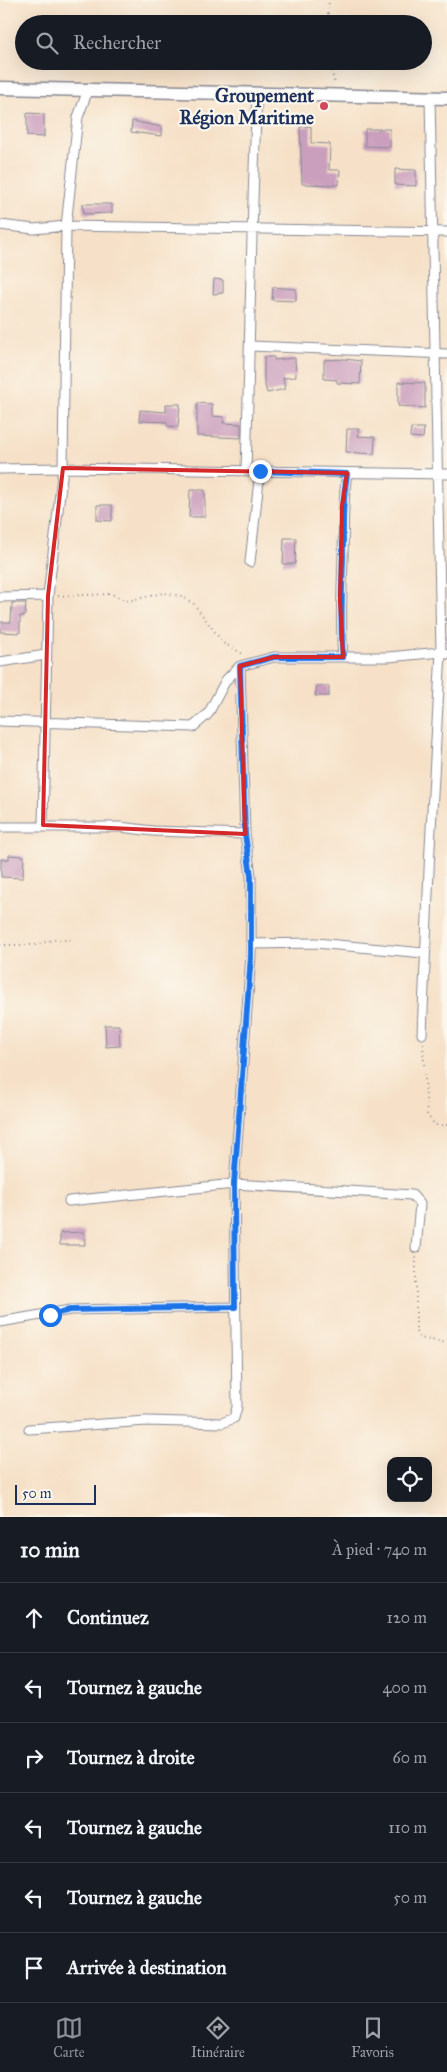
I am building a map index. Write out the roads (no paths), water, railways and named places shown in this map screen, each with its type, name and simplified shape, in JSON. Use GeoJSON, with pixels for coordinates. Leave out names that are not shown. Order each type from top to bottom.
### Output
{"type":"FeatureCollection","features":[{"type":"Feature","properties":{"kind":"main road"},"geometry":{"type":"LineString","coordinates":[[0,88],[447,98]]}},
{"type":"Feature","properties":{"kind":"street"},"geometry":{"type":"LineString","coordinates":[[43,825],[48,596],[63,468],[66,226],[78,117],[88,90]]}},
{"type":"Feature","properties":{"kind":"street"},"geometry":{"type":"LineString","coordinates":[[246,471],[251,229],[257,94]]}},
{"type":"Feature","properties":{"kind":"street"},"geometry":{"type":"LineString","coordinates":[[422,1034],[424,953],[444,653],[442,474],[435,354],[430,97]]}},
{"type":"Feature","properties":{"kind":"street"},"geometry":{"type":"LineString","coordinates":[[0,225],[34,229],[66,226],[447,232]]}},
{"type":"Feature","properties":{"kind":"street"},"geometry":{"type":"LineString","coordinates":[[250,346],[447,354]]}},
{"type":"Feature","properties":{"kind":"street"},"geometry":{"type":"LineString","coordinates":[[0,469],[63,468],[347,474],[442,474]]}},
{"type":"Feature","properties":{"kind":"street"},"geometry":{"type":"LineString","coordinates":[[250,562],[260,471]]}},
{"type":"Feature","properties":{"kind":"street"},"geometry":{"type":"LineString","coordinates":[[343,657],[340,601],[343,560],[342,506],[347,474]]}},
{"type":"Feature","properties":{"kind":"street"},"geometry":{"type":"LineString","coordinates":[[0,597],[48,596]]}},
{"type":"Feature","properties":{"kind":"street"},"geometry":{"type":"LineString","coordinates":[[0,721],[193,727],[208,714],[226,680],[240,666],[274,657],[388,657],[444,653]]}},
{"type":"Feature","properties":{"kind":"street"},"geometry":{"type":"LineString","coordinates":[[0,662],[46,655]]}},
{"type":"Feature","properties":{"kind":"street"},"geometry":{"type":"LineString","coordinates":[[29,1428],[147,1421],[222,1423],[234,1418],[237,1407],[234,1184],[251,944],[251,876],[245,834],[240,666]]}},
{"type":"Feature","properties":{"kind":"street"},"geometry":{"type":"LineString","coordinates":[[0,827],[43,825],[245,834]]}},
{"type":"Feature","properties":{"kind":"street"},"geometry":{"type":"LineString","coordinates":[[251,944],[316,943],[424,953]]}},
{"type":"Feature","properties":{"kind":"street"},"geometry":{"type":"LineString","coordinates":[[69,1201],[234,1184],[412,1195],[420,1204],[416,1248]]}},
{"type":"Feature","properties":{"kind":"street"},"geometry":{"type":"LineString","coordinates":[[0,1322],[50,1315],[70,1310],[235,1307]]}},
{"type":"Feature","properties":{"kind":"place","name":"Groupement Région Maritime"},"geometry":{"type":"Point","coordinates":[324,106]}}]}
